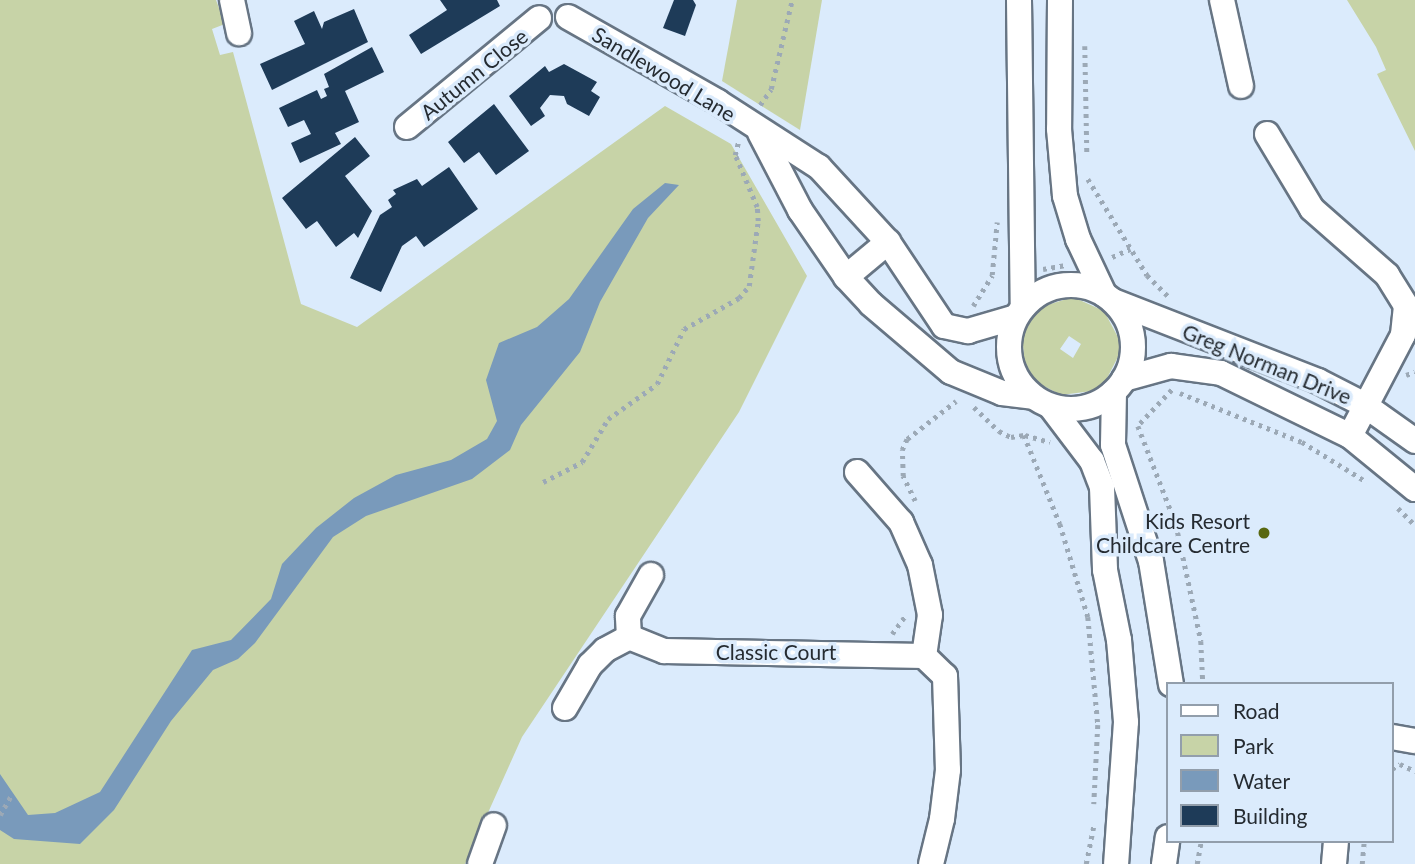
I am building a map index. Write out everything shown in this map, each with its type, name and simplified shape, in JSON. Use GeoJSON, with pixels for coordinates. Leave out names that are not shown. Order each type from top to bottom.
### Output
{"type":"FeatureCollection","features":[{"type":"Feature","properties":{"kind":"street"},"geometry":{"type":"LineString","coordinates":[[232,0],[239,33]]}},
{"type":"Feature","properties":{"kind":"street"},"geometry":{"type":"LineString","coordinates":[[1019,0],[1019,312],[1008,351],[1020,385],[1042,402],[1092,461],[1102,487],[1105,570],[1119,640],[1126,722],[1116,864]]}},
{"type":"Feature","properties":{"kind":"street"},"geometry":{"type":"LineString","coordinates":[[1060,0],[1061,161],[1070,217],[1090,264],[1108,297],[1126,317],[1133,338],[1132,359],[1119,386],[1113,445],[1151,561],[1171,682]]}},
{"type":"Feature","properties":{"kind":"street"},"geometry":{"type":"LineString","coordinates":[[1222,0],[1241,86]]}},
{"type":"Feature","properties":{"kind":"street"},"geometry":{"type":"LineString","coordinates":[[537,9],[554,24],[570,9]]}},
{"type":"Feature","properties":{"kind":"street","name":"Autumn Close"},"geometry":{"type":"LineString","coordinates":[[407,127],[537,9]]}},
{"type":"Feature","properties":{"kind":"street","name":"Sandlewood Lane"},"geometry":{"type":"LineString","coordinates":[[570,9],[747,137],[819,167],[888,242],[939,321],[954,330],[968,331]]}},
{"type":"Feature","properties":{"kind":"street"},"geometry":{"type":"LineString","coordinates":[[1267,134],[1312,209],[1397,287],[1406,306],[1409,344],[1363,404],[1350,436]]}},
{"type":"Feature","properties":{"kind":"street","name":"Sandlewood Lane"},"geometry":{"type":"LineString","coordinates":[[747,137],[846,277],[928,357],[972,393],[1042,402]]}},
{"type":"Feature","properties":{"kind":"street"},"geometry":{"type":"LineString","coordinates":[[846,277],[888,242]]}},
{"type":"Feature","properties":{"kind":"street"},"geometry":{"type":"LineString","coordinates":[[968,331],[1019,312],[1052,288],[1087,287],[1108,297]]}},
{"type":"Feature","properties":{"kind":"street","name":"Greg Norman Drive"},"geometry":{"type":"LineString","coordinates":[[1108,297],[1363,404],[1415,442]]}},
{"type":"Feature","properties":{"kind":"street","name":"Greg Norman Drive"},"geometry":{"type":"LineString","coordinates":[[1119,386],[1221,373],[1350,436],[1415,489]]}},
{"type":"Feature","properties":{"kind":"street"},"geometry":{"type":"LineString","coordinates":[[1042,402],[1084,409],[1119,386]]}},
{"type":"Feature","properties":{"kind":"street"},"geometry":{"type":"LineString","coordinates":[[857,472],[901,522],[920,565],[930,615],[924,656],[945,676],[948,698],[948,769],[942,819],[931,864]]}},
{"type":"Feature","properties":{"kind":"street"},"geometry":{"type":"LineString","coordinates":[[565,708],[590,665],[605,650],[629,637],[628,616],[651,575]]}},
{"type":"Feature","properties":{"kind":"street","name":"Classic Court"},"geometry":{"type":"LineString","coordinates":[[629,637],[664,651],[691,653],[924,656]]}},
{"type":"Feature","properties":{"kind":"street"},"geometry":{"type":"LineString","coordinates":[[1394,737],[1415,741]]}},
{"type":"Feature","properties":{"kind":"street"},"geometry":{"type":"LineString","coordinates":[[480,864],[494,825]]}},
{"type":"Feature","properties":{"kind":"street"},"geometry":{"type":"LineString","coordinates":[[1164,864],[1167,843]]}},
{"type":"Feature","properties":{"kind":"street"},"geometry":{"type":"LineString","coordinates":[[1334,864],[1336,843]]}},
{"type":"Feature","properties":{"kind":"path"},"geometry":{"type":"LineString","coordinates":[[543,482],[582,461],[608,419],[657,384],[684,329],[739,298],[749,286],[758,214],[735,155],[771,89],[792,0]]}},
{"type":"Feature","properties":{"kind":"path"},"geometry":{"type":"LineString","coordinates":[[1085,41],[1087,177],[1130,249],[1171,300],[1170,324]]}},
{"type":"Feature","properties":{"kind":"path"},"geometry":{"type":"LineString","coordinates":[[725,136],[747,137]]}},
{"type":"Feature","properties":{"kind":"path"},"geometry":{"type":"LineString","coordinates":[[968,331],[975,301],[992,275],[998,209]]}},
{"type":"Feature","properties":{"kind":"path"},"geometry":{"type":"LineString","coordinates":[[988,283],[1020,278],[1053,266],[1090,264],[1130,249]]}},
{"type":"Feature","properties":{"kind":"path"},"geometry":{"type":"LineString","coordinates":[[1203,682],[1201,641],[1176,524],[1138,426],[1172,378],[1302,442],[1371,485]]}},
{"type":"Feature","properties":{"kind":"path"},"geometry":{"type":"LineString","coordinates":[[946,393],[957,402],[972,393],[987,423],[1011,437],[1024,435],[1060,524],[1088,617],[1098,725],[1094,824],[1086,864]]}},
{"type":"Feature","properties":{"kind":"path"},"geometry":{"type":"LineString","coordinates":[[1390,501],[1415,525]]}},
{"type":"Feature","properties":{"kind":"path"},"geometry":{"type":"LineString","coordinates":[[1394,768],[1400,764],[1415,771]]}},
{"type":"Feature","properties":{"kind":"path"},"geometry":{"type":"LineString","coordinates":[[0,815],[11,796]]}},
{"type":"Feature","properties":{"kind":"path"},"geometry":{"type":"LineString","coordinates":[[1197,864],[1201,843]]}},
{"type":"Feature","properties":{"kind":"path"},"geometry":{"type":"LineString","coordinates":[[1362,864],[1364,843]]}},
{"type":"Feature","properties":{"kind":"green space"},"geometry":{"type":"Polygon","coordinates":[[[0,0],[216,0],[225,24],[212,29],[220,55],[233,52],[301,304],[357,327],[665,106],[731,144],[807,276],[739,412],[522,737],[465,864],[0,864],[0,0]]]}},
{"type":"Feature","properties":{"kind":"green space"},"geometry":{"type":"Polygon","coordinates":[[[737,0],[822,0],[800,130],[722,81],[737,0]]]}},
{"type":"Feature","properties":{"kind":"green space"},"geometry":{"type":"Polygon","coordinates":[[[1347,0],[1415,0],[1415,151],[1377,74],[1386,70],[1376,47],[1347,0]]]}},
{"type":"Feature","properties":{"kind":"green space"},"geometry":{"type":"Polygon","coordinates":[[[1073,297],[1104,311],[1119,339],[1119,355],[1105,382],[1092,391],[1061,395],[1034,381],[1025,368],[1022,334],[1041,307],[1073,297]],[[1069,336],[1060,349],[1073,358],[1081,344],[1069,336]]]}},
{"type":"Feature","properties":{"kind":"water"},"geometry":{"type":"Polygon","coordinates":[[[665,183],[679,185],[648,218],[600,302],[580,352],[521,425],[510,450],[472,479],[366,516],[333,537],[255,643],[238,659],[213,670],[171,721],[114,810],[80,844],[14,839],[0,830],[0,774],[28,815],[55,813],[100,792],[192,650],[231,640],[271,599],[282,564],[316,528],[354,498],[396,475],[451,460],[487,439],[497,421],[486,380],[499,343],[537,327],[569,299],[633,209],[665,183]]]}},
{"type":"Feature","properties":{"kind":"building"},"geometry":{"type":"Polygon","coordinates":[[[440,0],[497,0],[500,6],[421,54],[409,35],[447,10],[440,0]]]}},
{"type":"Feature","properties":{"kind":"building"},"geometry":{"type":"Polygon","coordinates":[[[674,0],[693,0],[696,5],[685,36],[663,28],[674,0]]]}},
{"type":"Feature","properties":{"kind":"building"},"geometry":{"type":"Polygon","coordinates":[[[354,9],[368,42],[272,90],[260,64],[305,44],[294,21],[314,11],[322,29],[324,22],[354,9]]]}},
{"type":"Feature","properties":{"kind":"building"},"geometry":{"type":"Polygon","coordinates":[[[372,47],[384,72],[345,91],[359,122],[335,133],[341,144],[300,163],[291,143],[311,134],[304,120],[288,127],[279,108],[317,90],[321,99],[327,96],[324,89],[329,87],[324,74],[372,47]]]}},
{"type":"Feature","properties":{"kind":"building"},"geometry":{"type":"Polygon","coordinates":[[[564,64],[597,82],[591,91],[600,97],[589,116],[567,104],[564,96],[550,95],[540,108],[545,116],[531,126],[509,96],[545,66],[549,72],[564,64]]]}},
{"type":"Feature","properties":{"kind":"building"},"geometry":{"type":"Polygon","coordinates":[[[494,104],[529,151],[496,175],[479,152],[464,163],[448,142],[494,104]]]}},
{"type":"Feature","properties":{"kind":"building"},"geometry":{"type":"Polygon","coordinates":[[[355,137],[370,156],[345,176],[372,211],[358,238],[354,233],[336,247],[317,221],[306,229],[282,198],[355,137]]]}},
{"type":"Feature","properties":{"kind":"building"},"geometry":{"type":"Polygon","coordinates":[[[449,167],[478,209],[424,247],[416,236],[402,246],[381,292],[350,278],[380,215],[392,207],[388,200],[396,194],[393,190],[417,179],[422,186],[449,167]]]}},
{"type":"Feature","properties":{"kind":"place","name":"Kids Resort Childcare Centre"},"geometry":{"type":"Point","coordinates":[1264,533]}}]}
